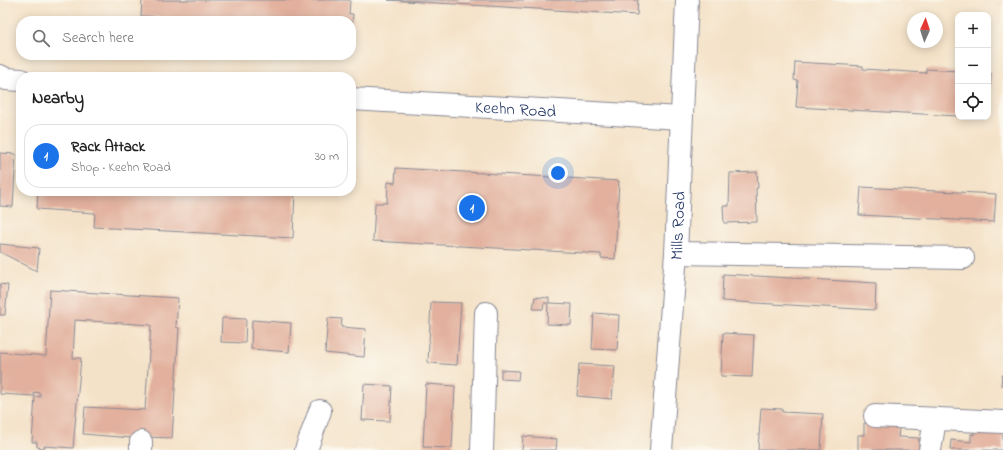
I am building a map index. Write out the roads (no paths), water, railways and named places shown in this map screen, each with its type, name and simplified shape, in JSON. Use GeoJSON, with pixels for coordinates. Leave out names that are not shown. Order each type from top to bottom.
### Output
{"type":"FeatureCollection","features":[{"type":"Feature","properties":{"kind":"street","name":"Mills Road"},"geometry":{"type":"LineString","coordinates":[[661,450],[676,253],[687,0]]}},
{"type":"Feature","properties":{"kind":"street"},"geometry":{"type":"LineString","coordinates":[[0,76],[6,79],[16,80]]}},
{"type":"Feature","properties":{"kind":"street","name":"Keehn Road"},"geometry":{"type":"LineString","coordinates":[[356,99],[681,118]]}},
{"type":"Feature","properties":{"kind":"street"},"geometry":{"type":"LineString","coordinates":[[676,253],[963,258]]}},
{"type":"Feature","properties":{"kind":"street"},"geometry":{"type":"LineString","coordinates":[[482,450],[486,313]]}},
{"type":"Feature","properties":{"kind":"street"},"geometry":{"type":"LineString","coordinates":[[306,450],[320,411]]}},
{"type":"Feature","properties":{"kind":"street"},"geometry":{"type":"LineString","coordinates":[[875,416],[1003,422]]}},
{"type":"Feature","properties":{"kind":"street"},"geometry":{"type":"LineString","coordinates":[[930,450],[935,420]]}},
{"type":"Feature","properties":{"kind":"place","name":"Rack Attack"},"geometry":{"type":"Point","coordinates":[472,208]}}]}
